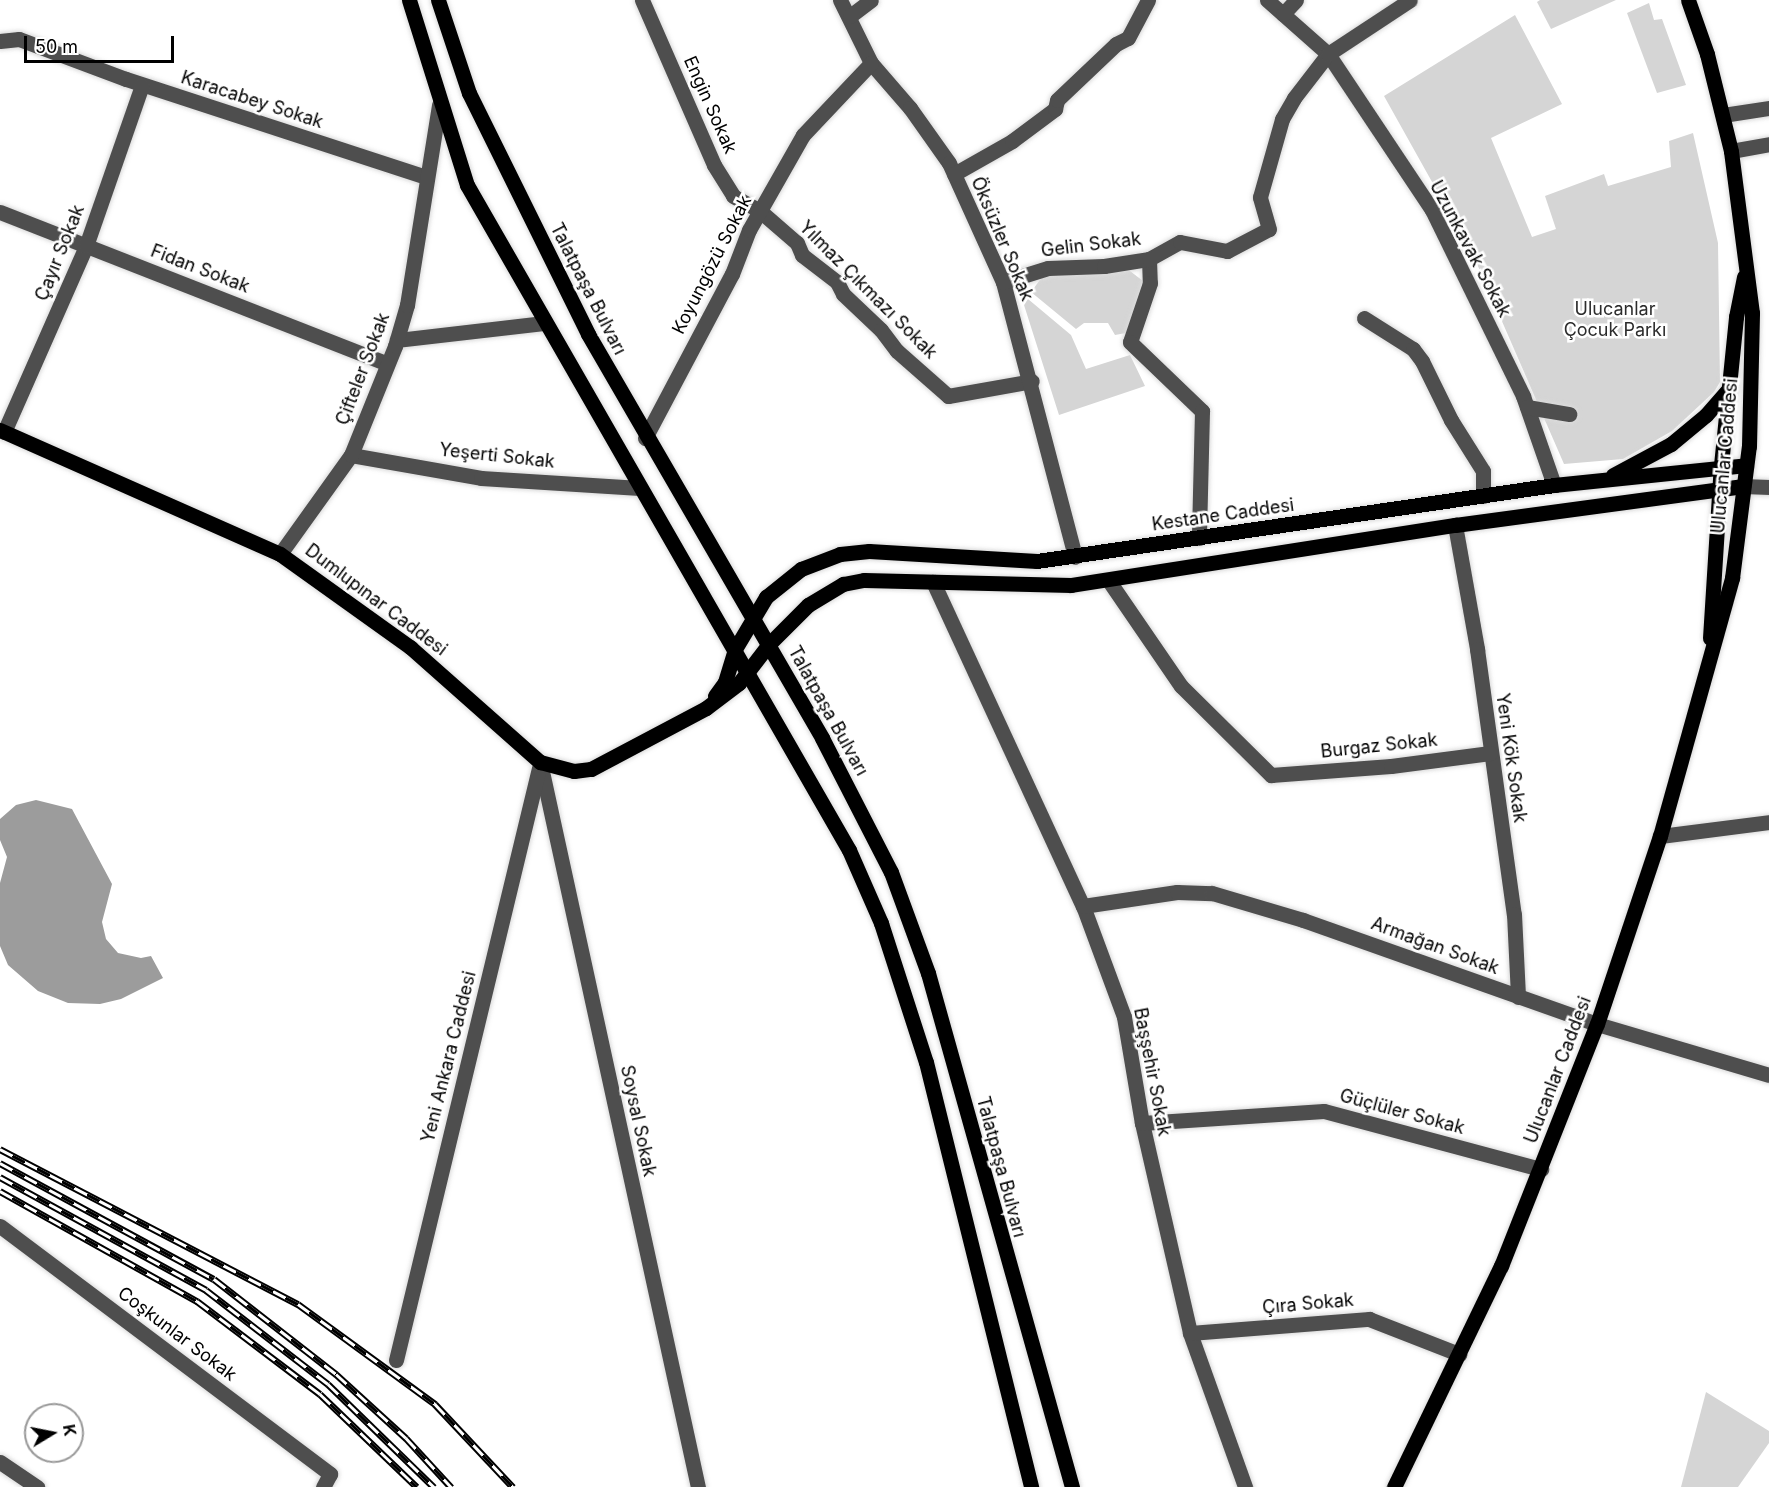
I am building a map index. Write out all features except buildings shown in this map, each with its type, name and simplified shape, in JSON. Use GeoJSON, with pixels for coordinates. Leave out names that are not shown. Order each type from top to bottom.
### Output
{"type":"FeatureCollection","features":[{"type":"Feature","properties":{"kind":"main road"},"geometry":{"type":"LineString","coordinates":[[409,0],[439,105],[467,185],[849,850],[885,933],[926,1062],[1031,1487]]}},
{"type":"Feature","properties":{"kind":"main road","name":"Talatpaşa Bulvarı"},"geometry":{"type":"LineString","coordinates":[[438,0],[469,93],[492,144],[645,438],[768,644],[871,831],[909,915],[1072,1487]]}},
{"type":"Feature","properties":{"kind":"main road","name":"Ulucanlar Caddesi"},"geometry":{"type":"LineString","coordinates":[[1394,1487],[1459,1354],[1541,1169],[1597,1024],[1660,836],[1710,650],[1732,578],[1746,465],[1752,372],[1747,263],[1731,151],[1723,115],[1688,0]]}},
{"type":"Feature","properties":{"kind":"main road","name":"Ulucanlar Caddesi"},"geometry":{"type":"LineString","coordinates":[[1710,650],[1721,465],[1736,317],[1747,263]]}},
{"type":"Feature","properties":{"kind":"main road"},"geometry":{"type":"LineString","coordinates":[[1603,480],[1671,444],[1706,415],[1730,387]]}},
{"type":"Feature","properties":{"kind":"main road","name":"Dumlupınar Caddesi"},"geometry":{"type":"LineString","coordinates":[[2,431],[280,554],[410,647],[540,762],[574,771],[591,769],[706,708],[748,672],[768,644]]}},
{"type":"Feature","properties":{"kind":"main road","name":"Kestane Caddesi"},"geometry":{"type":"LineString","coordinates":[[753,619],[766,597],[801,569],[840,554],[869,551],[1037,561],[1554,485],[1721,465],[1746,465]]}},
{"type":"Feature","properties":{"kind":"main road"},"geometry":{"type":"LineString","coordinates":[[768,644],[808,605],[843,584],[864,580],[1071,585],[1109,581],[1455,525],[1743,486]]}},
{"type":"Feature","properties":{"kind":"main road","name":"Dumlupınar Caddesi"},"geometry":{"type":"LineString","coordinates":[[706,708],[725,682],[735,649],[753,619]]}},
{"type":"Feature","properties":{"kind":"street","name":"Engin Sokak"},"geometry":{"type":"LineString","coordinates":[[642,0],[714,165],[733,196],[760,212]]}},
{"type":"Feature","properties":{"kind":"street","name":"Öksüzler Sokak"},"geometry":{"type":"LineString","coordinates":[[840,0],[850,16],[871,63],[910,108],[954,174],[1003,282],[1032,381],[1075,557]]}},
{"type":"Feature","properties":{"kind":"street"},"geometry":{"type":"LineString","coordinates":[[850,16],[871,0]]}},
{"type":"Feature","properties":{"kind":"street"},"geometry":{"type":"LineString","coordinates":[[954,174],[1012,141],[1055,109],[1057,100],[1116,44],[1128,38],[1148,0]]}},
{"type":"Feature","properties":{"kind":"street","name":"Uzunkavak Sokak"},"geometry":{"type":"LineString","coordinates":[[1267,0],[1328,54],[1432,210],[1527,407],[1554,485]]}},
{"type":"Feature","properties":{"kind":"street"},"geometry":{"type":"LineString","coordinates":[[1283,14],[1296,0]]}},
{"type":"Feature","properties":{"kind":"street"},"geometry":{"type":"LineString","coordinates":[[1328,54],[1410,0]]}},
{"type":"Feature","properties":{"kind":"street","name":"Karacabey Sokak"},"geometry":{"type":"LineString","coordinates":[[0,41],[19,39],[142,85],[425,177]]}},
{"type":"Feature","properties":{"kind":"street","name":"Gelin Sokak"},"geometry":{"type":"LineString","coordinates":[[1003,282],[1048,268],[1104,266],[1149,259],[1180,243],[1227,251],[1269,229],[1260,197],[1282,119],[1317,64],[1328,54]]}},
{"type":"Feature","properties":{"kind":"street","name":"Koyungözü Sokak"},"geometry":{"type":"LineString","coordinates":[[645,438],[732,274],[760,212],[803,135],[871,63]]}},
{"type":"Feature","properties":{"kind":"street","name":"Çayır Sokak"},"geometry":{"type":"LineString","coordinates":[[2,431],[86,246],[142,85]]}},
{"type":"Feature","properties":{"kind":"street","name":"Çifteler Sokak"},"geometry":{"type":"LineString","coordinates":[[280,554],[351,455],[397,340],[407,305],[425,177],[439,105]]}},
{"type":"Feature","properties":{"kind":"street"},"geometry":{"type":"LineString","coordinates":[[1723,115],[1769,108]]}},
{"type":"Feature","properties":{"kind":"street"},"geometry":{"type":"LineString","coordinates":[[1731,151],[1769,144]]}},
{"type":"Feature","properties":{"kind":"street","name":"Fidan Sokak"},"geometry":{"type":"LineString","coordinates":[[0,212],[386,363]]}},
{"type":"Feature","properties":{"kind":"street","name":"Yılmaz Çıkmazı Sokak"},"geometry":{"type":"LineString","coordinates":[[760,212],[797,243],[802,255],[837,282],[843,294],[881,330],[897,351],[948,396],[1032,381]]}},
{"type":"Feature","properties":{"kind":"street"},"geometry":{"type":"LineString","coordinates":[[1149,259],[1150,283],[1130,342],[1202,411],[1199,538]]}},
{"type":"Feature","properties":{"kind":"street"},"geometry":{"type":"LineString","coordinates":[[1364,318],[1413,350],[1422,361],[1450,420],[1483,471],[1483,496]]}},
{"type":"Feature","properties":{"kind":"street"},"geometry":{"type":"LineString","coordinates":[[397,340],[545,323]]}},
{"type":"Feature","properties":{"kind":"street"},"geometry":{"type":"LineString","coordinates":[[1527,407],[1569,414]]}},
{"type":"Feature","properties":{"kind":"street","name":"Yeşerti Sokak"},"geometry":{"type":"LineString","coordinates":[[351,455],[481,478],[640,488]]}},
{"type":"Feature","properties":{"kind":"street"},"geometry":{"type":"LineString","coordinates":[[1743,486],[1769,487]]}},
{"type":"Feature","properties":{"kind":"street","name":"Yeni Kök Sokak"},"geometry":{"type":"LineString","coordinates":[[1455,525],[1514,914],[1518,997]]}},
{"type":"Feature","properties":{"kind":"street","name":"Burgaz Sokak"},"geometry":{"type":"LineString","coordinates":[[1109,581],[1181,686],[1271,775],[1391,766],[1490,753]]}},
{"type":"Feature","properties":{"kind":"street","name":"Başşehir Sokak"},"geometry":{"type":"LineString","coordinates":[[933,582],[1083,906],[1124,1017],[1142,1123],[1190,1333],[1245,1487]]}},
{"type":"Feature","properties":{"kind":"street","name":"Yeni Ankara Caddesi"},"geometry":{"type":"LineString","coordinates":[[396,1360],[540,762]]}},
{"type":"Feature","properties":{"kind":"street","name":"Soysal Sokak"},"geometry":{"type":"LineString","coordinates":[[540,762],[698,1487]]}},
{"type":"Feature","properties":{"kind":"street"},"geometry":{"type":"LineString","coordinates":[[1660,836],[1769,822]]}},
{"type":"Feature","properties":{"kind":"street","name":"Armağan Sokak"},"geometry":{"type":"LineString","coordinates":[[1083,906],[1177,892],[1212,893],[1303,920],[1597,1024],[1769,1075]]}},
{"type":"Feature","properties":{"kind":"street","name":"Güçlüler Sokak"},"geometry":{"type":"LineString","coordinates":[[1142,1123],[1324,1112],[1541,1169]]}},
{"type":"Feature","properties":{"kind":"street","name":"Coşkunlar Sokak"},"geometry":{"type":"LineString","coordinates":[[0,1226],[327,1480]]}},
{"type":"Feature","properties":{"kind":"street","name":"Çıra Sokak"},"geometry":{"type":"LineString","coordinates":[[1190,1333],[1369,1319],[1459,1354]]}},
{"type":"Feature","properties":{"kind":"street"},"geometry":{"type":"LineString","coordinates":[[0,1462],[37,1487]]}},
{"type":"Feature","properties":{"kind":"green space"},"geometry":{"type":"Polygon","coordinates":[[[1540,0],[1616,0],[1551,29],[1537,2],[1540,0]]]}},
{"type":"Feature","properties":{"kind":"green space"},"geometry":{"type":"Polygon","coordinates":[[[1649,3],[1654,20],[1662,19],[1686,85],[1657,93],[1627,13],[1649,3]]]}},
{"type":"Feature","properties":{"kind":"green space","name":"Ulucanlar Çocuk Parkı"},"geometry":{"type":"Polygon","coordinates":[[[1515,15],[1562,104],[1491,138],[1532,237],[1556,229],[1545,196],[1604,174],[1608,186],[1671,167],[1669,141],[1693,133],[1718,243],[1720,382],[1714,392],[1672,431],[1623,459],[1564,464],[1474,257],[1384,96],[1515,15]]]}},
{"type":"Feature","properties":{"kind":"green space"},"geometry":{"type":"Polygon","coordinates":[[[1130,271],[1143,281],[1126,333],[1115,335],[1108,323],[1084,323],[1076,329],[1031,292],[1045,273],[1130,271]]]}},
{"type":"Feature","properties":{"kind":"green space"},"geometry":{"type":"Polygon","coordinates":[[[1028,299],[1071,335],[1086,369],[1130,355],[1145,386],[1059,415],[1024,305],[1028,299]]]}},
{"type":"Feature","properties":{"kind":"green space"},"geometry":{"type":"Polygon","coordinates":[[[1706,1392],[1769,1431],[1769,1443],[1738,1487],[1681,1487],[1706,1392]]]}},
{"type":"Feature","properties":{"kind":"shaded area"},"geometry":{"type":"Polygon","coordinates":[[[36,800],[72,809],[112,884],[102,922],[106,939],[118,953],[141,958],[151,956],[163,978],[121,999],[100,1004],[68,1003],[38,991],[8,965],[0,946],[0,883],[7,857],[0,840],[0,819],[16,805],[36,800]]]}},
{"type":"Feature","properties":{"kind":"railway"},"geometry":{"type":"LineString","coordinates":[[0,1149],[298,1304],[435,1404],[513,1487]]}},
{"type":"Feature","properties":{"kind":"railway"},"geometry":{"type":"LineString","coordinates":[[0,1163],[214,1279],[336,1374],[406,1438],[451,1487]]}},
{"type":"Feature","properties":{"kind":"railway"},"geometry":{"type":"LineString","coordinates":[[0,1177],[206,1290],[328,1384],[434,1487]]}},
{"type":"Feature","properties":{"kind":"railway"},"geometry":{"type":"LineString","coordinates":[[0,1191],[197,1301],[320,1394],[417,1487]]}}]}
